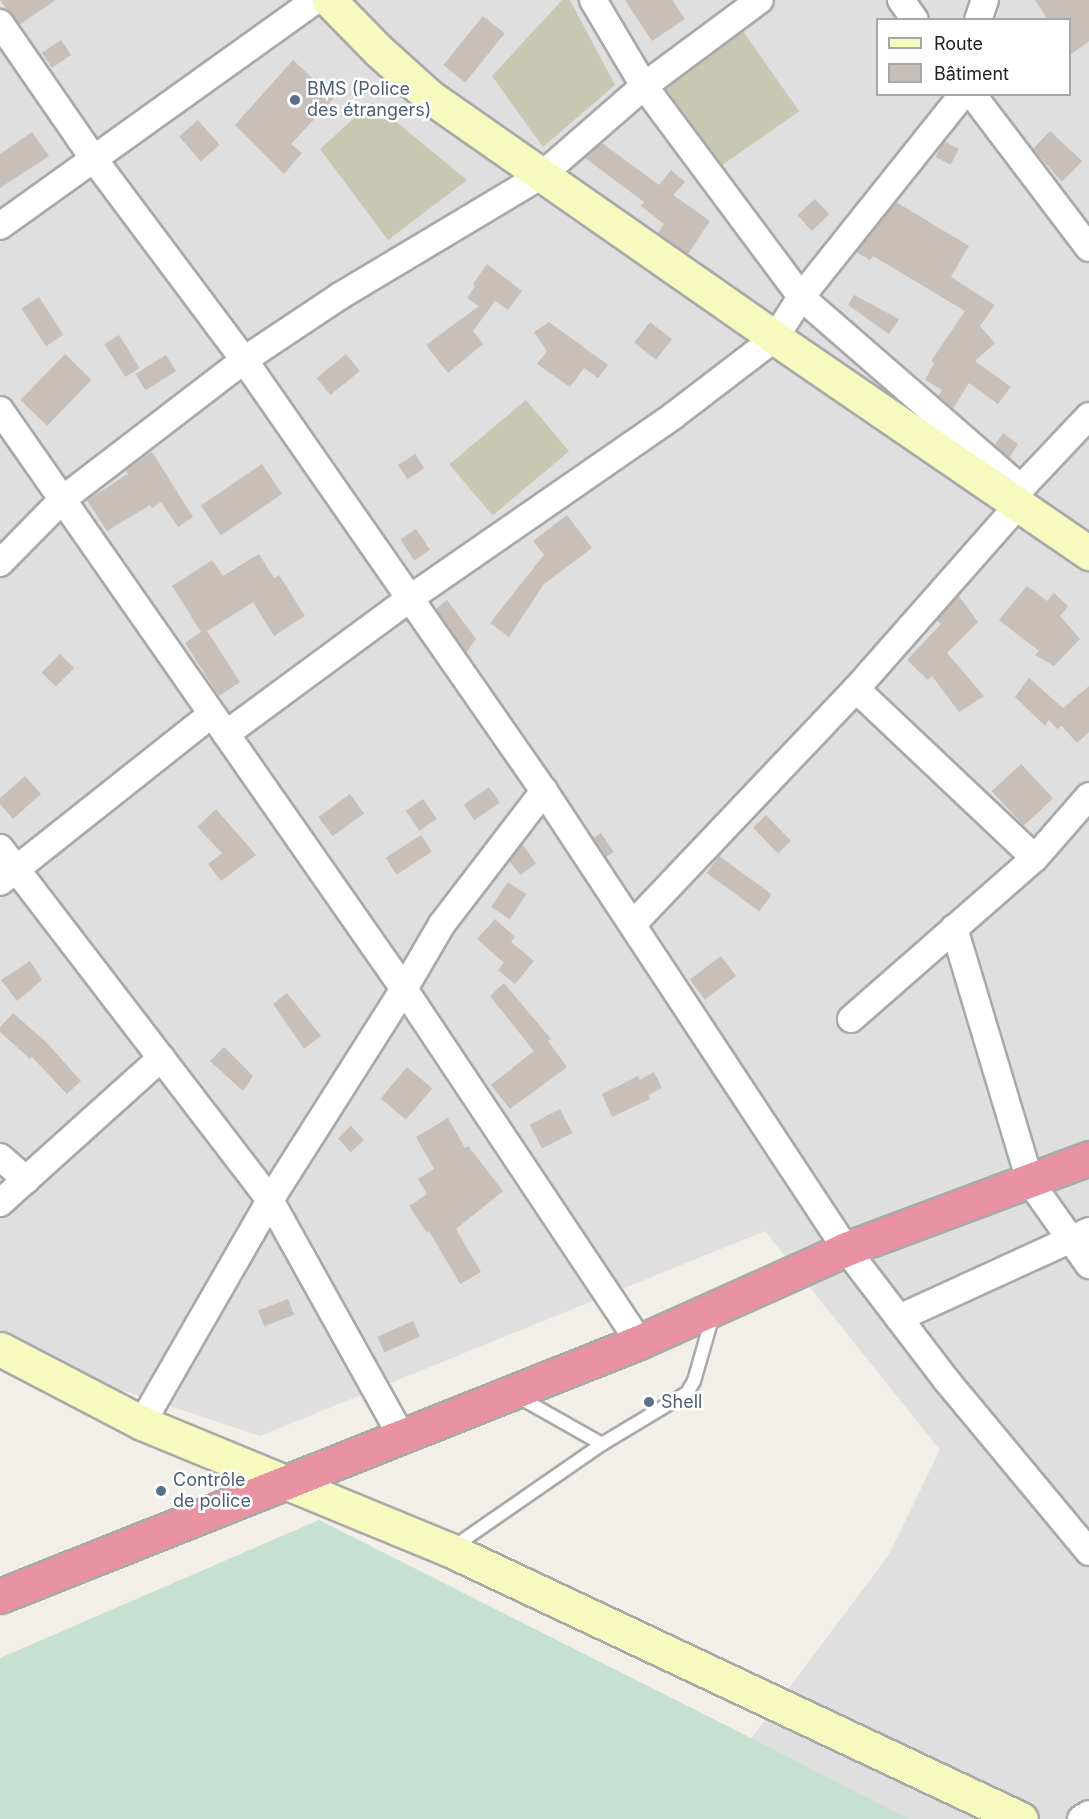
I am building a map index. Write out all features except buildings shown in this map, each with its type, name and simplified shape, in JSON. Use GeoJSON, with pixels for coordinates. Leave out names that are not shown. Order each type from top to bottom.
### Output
{"type":"FeatureCollection","features":[{"type":"Feature","properties":{"kind":"highway"},"geometry":{"type":"LineString","coordinates":[[0,1596],[639,1342],[846,1249],[1089,1158]]}},
{"type":"Feature","properties":{"kind":"street"},"geometry":{"type":"LineString","coordinates":[[0,226],[316,0]]}},
{"type":"Feature","properties":{"kind":"street"},"geometry":{"type":"LineString","coordinates":[[329,0],[379,51],[430,97],[775,338],[1019,496]]}},
{"type":"Feature","properties":{"kind":"street"},"geometry":{"type":"LineString","coordinates":[[593,0],[644,86],[801,297],[1019,496],[1089,553]]}},
{"type":"Feature","properties":{"kind":"street"},"geometry":{"type":"LineString","coordinates":[[0,563],[63,500],[244,360],[340,296],[542,176],[644,86],[760,0]]}},
{"type":"Feature","properties":{"kind":"street"},"geometry":{"type":"LineString","coordinates":[[901,0],[914,18]]}},
{"type":"Feature","properties":{"kind":"street"},"geometry":{"type":"LineString","coordinates":[[979,18],[985,0]]}},
{"type":"Feature","properties":{"kind":"street"},"geometry":{"type":"LineString","coordinates":[[0,23],[93,158],[244,360],[544,791],[846,1249],[966,1404],[1089,1551]]}},
{"type":"Feature","properties":{"kind":"street"},"geometry":{"type":"LineString","coordinates":[[8,875],[219,724],[409,599],[673,416],[775,338],[801,297],[961,96]]}},
{"type":"Feature","properties":{"kind":"street"},"geometry":{"type":"LineString","coordinates":[[974,96],[1089,248]]}},
{"type":"Feature","properties":{"kind":"street"},"geometry":{"type":"LineString","coordinates":[[0,410],[404,989],[639,1342]]}},
{"type":"Feature","properties":{"kind":"street"},"geometry":{"type":"LineString","coordinates":[[633,924],[856,689],[1089,416]]}},
{"type":"Feature","properties":{"kind":"street"},"geometry":{"type":"LineString","coordinates":[[856,689],[1035,858]]}},
{"type":"Feature","properties":{"kind":"street"},"geometry":{"type":"LineString","coordinates":[[142,1423],[270,1200],[404,989],[442,924],[544,791]]}},
{"type":"Feature","properties":{"kind":"street"},"geometry":{"type":"LineString","coordinates":[[850,1019],[1035,858],[1089,796]]}},
{"type":"Feature","properties":{"kind":"street"},"geometry":{"type":"LineString","coordinates":[[0,848],[8,875],[161,1058],[270,1200],[402,1437]]}},
{"type":"Feature","properties":{"kind":"street"},"geometry":{"type":"LineString","coordinates":[[954,928],[1030,1182],[1080,1234],[1089,1264]]}},
{"type":"Feature","properties":{"kind":"street"},"geometry":{"type":"LineString","coordinates":[[0,1203],[161,1058]]}},
{"type":"Feature","properties":{"kind":"street"},"geometry":{"type":"LineString","coordinates":[[0,1157],[26,1179]]}},
{"type":"Feature","properties":{"kind":"street"},"geometry":{"type":"LineString","coordinates":[[899,1318],[1080,1234]]}},
{"type":"Feature","properties":{"kind":"street"},"geometry":{"type":"LineString","coordinates":[[0,1349],[142,1423],[450,1550],[1020,1819]]}},
{"type":"Feature","properties":{"kind":"street"},"geometry":{"type":"LineString","coordinates":[[1082,1819],[1089,1814]]}},
{"type":"Feature","properties":{"kind":"lane"},"geometry":{"type":"LineString","coordinates":[[450,1550],[602,1444],[687,1393],[694,1381],[714,1308]]}},
{"type":"Feature","properties":{"kind":"lane"},"geometry":{"type":"LineString","coordinates":[[512,1393],[602,1444]]}},
{"type":"Feature","properties":{"kind":"shaded area"},"geometry":{"type":"Polygon","coordinates":[[[0,0],[1089,0],[1089,1819],[765,1819],[713,1789],[888,1556],[940,1450],[765,1231],[260,1436],[23,1357],[0,1344],[0,0]]]}},
{"type":"Feature","properties":{"kind":"shaded area"},"geometry":{"type":"Polygon","coordinates":[[[562,0],[570,0],[615,85],[543,147],[492,76],[562,0]]]}},
{"type":"Feature","properties":{"kind":"shaded area"},"geometry":{"type":"Polygon","coordinates":[[[743,31],[799,111],[709,174],[653,94],[743,31]]]}},
{"type":"Feature","properties":{"kind":"shaded area"},"geometry":{"type":"Polygon","coordinates":[[[372,102],[467,180],[388,240],[320,149],[372,102]]]}},
{"type":"Feature","properties":{"kind":"shaded area"},"geometry":{"type":"Polygon","coordinates":[[[526,400],[569,451],[492,516],[449,464],[526,400]]]}},
{"type":"Feature","properties":{"kind":"shaded area"},"geometry":{"type":"Polygon","coordinates":[[[319,1520],[909,1819],[0,1819],[0,1658],[319,1520]]]}},
{"type":"Feature","properties":{"kind":"place","name":"BMS (Police des étrangers)"},"geometry":{"type":"Point","coordinates":[295,100]}},
{"type":"Feature","properties":{"kind":"place","name":"Shell"},"geometry":{"type":"Point","coordinates":[649,1402]}},
{"type":"Feature","properties":{"kind":"place","name":"Contrôle de police"},"geometry":{"type":"Point","coordinates":[161,1491]}}]}
